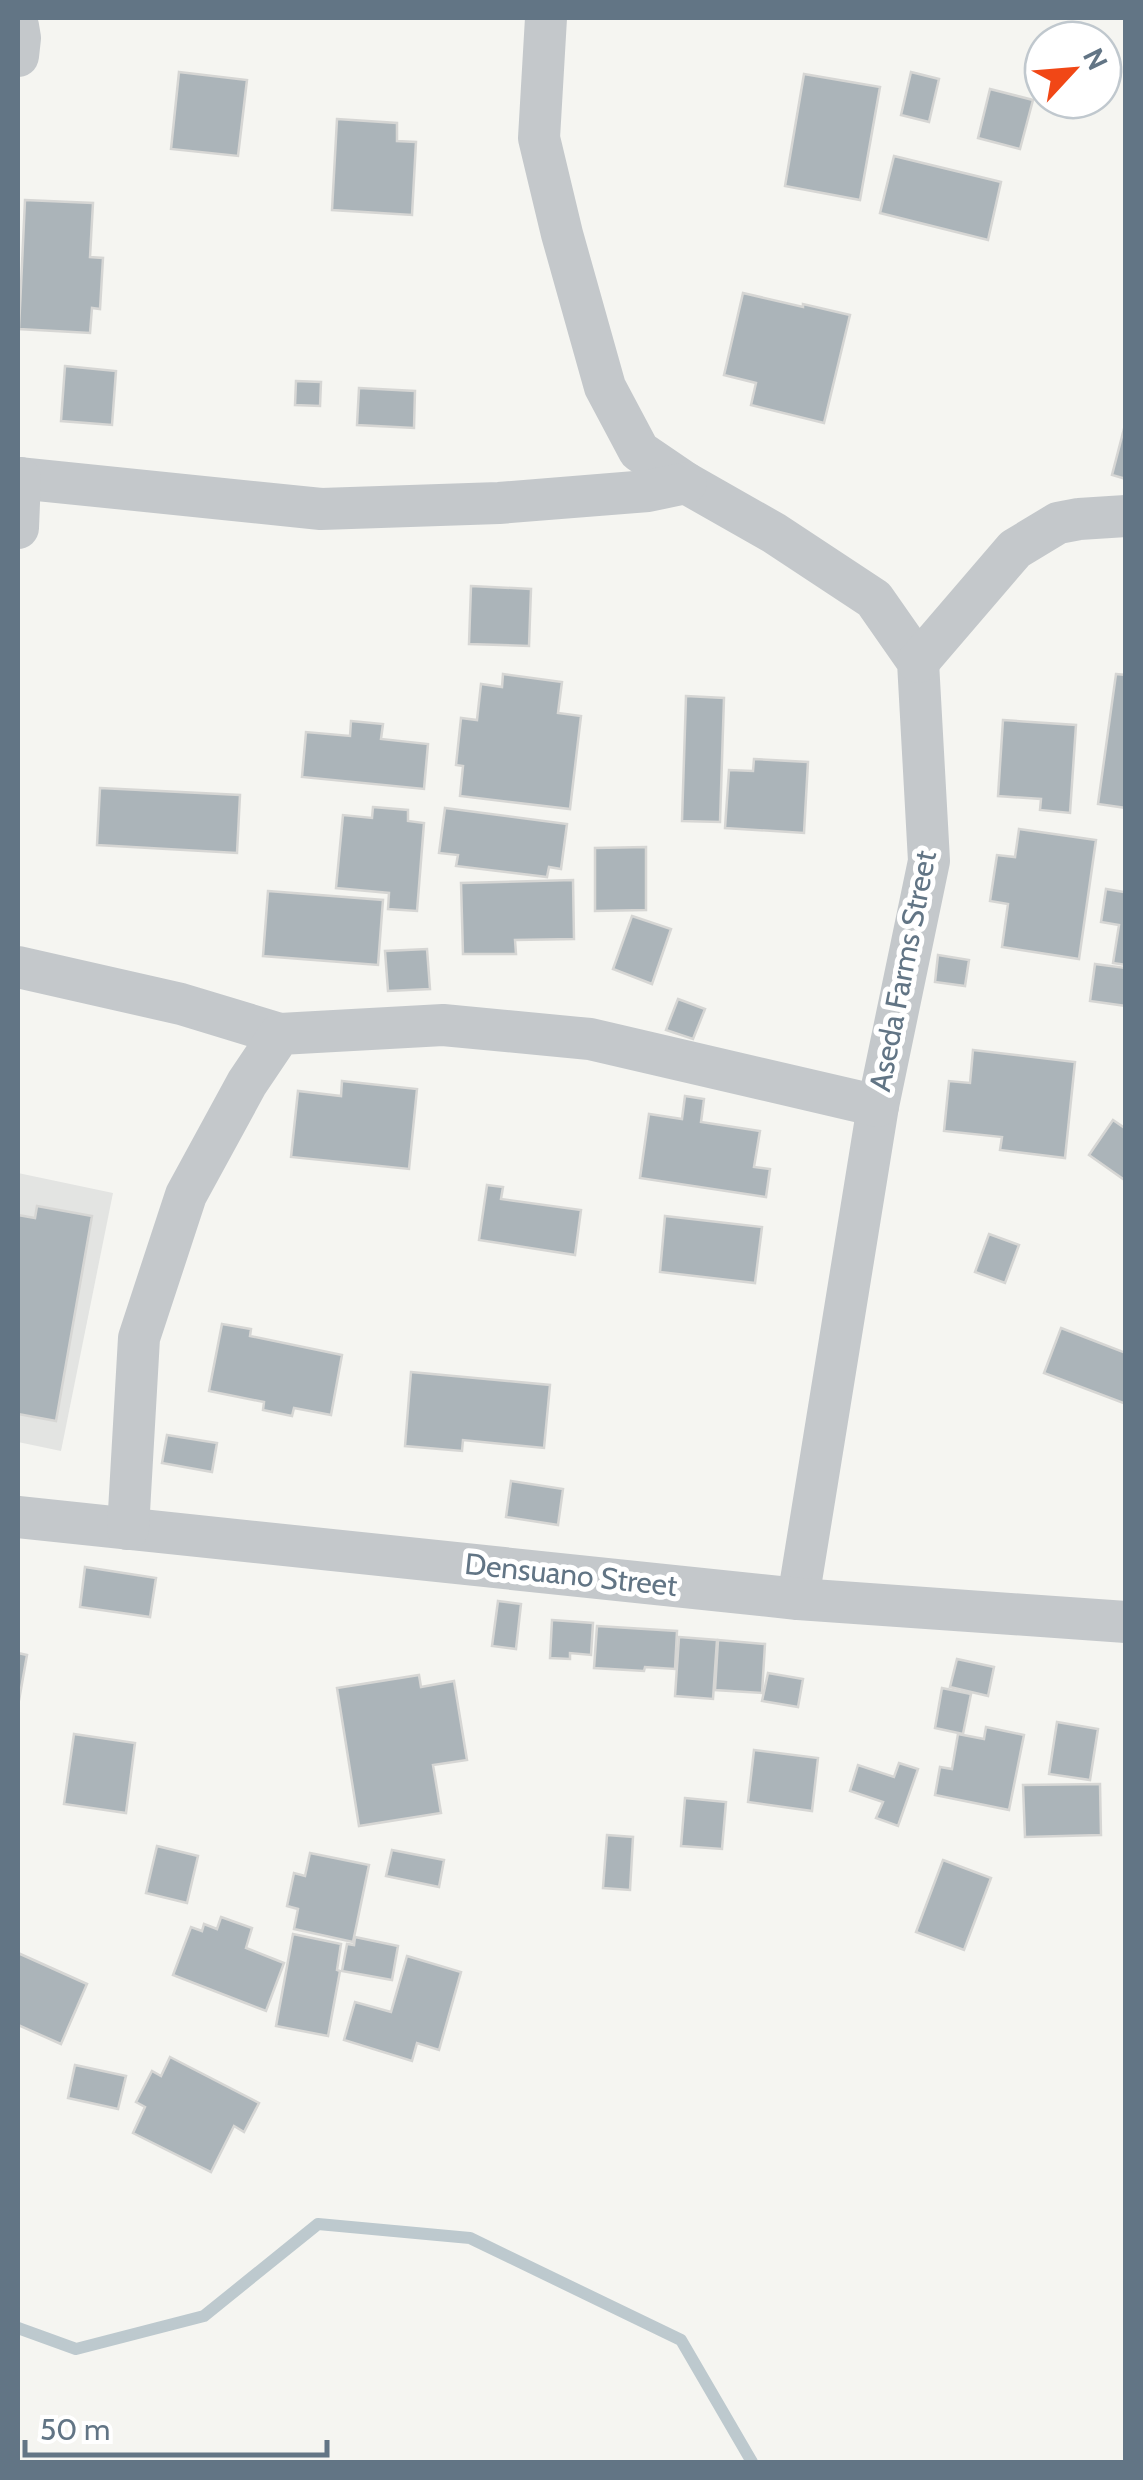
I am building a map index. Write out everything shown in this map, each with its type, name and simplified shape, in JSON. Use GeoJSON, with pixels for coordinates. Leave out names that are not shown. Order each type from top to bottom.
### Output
{"type":"FeatureCollection","features":[{"type":"Feature","properties":{"kind":"street"},"geometry":{"type":"LineString","coordinates":[[546,18],[539,138],[605,387],[639,451],[874,599],[918,662],[1014,550],[1058,523],[1126,516]]}},
{"type":"Feature","properties":{"kind":"street"},"geometry":{"type":"LineString","coordinates":[[18,26],[18,56]]}},
{"type":"Feature","properties":{"kind":"street"},"geometry":{"type":"LineString","coordinates":[[18,528],[19,478],[321,508],[499,503],[648,491],[686,483]]}},
{"type":"Feature","properties":{"kind":"street","name":"Aseda Farms Street"},"geometry":{"type":"LineString","coordinates":[[798,1599],[878,1106],[929,860],[918,662]]}},
{"type":"Feature","properties":{"kind":"street"},"geometry":{"type":"LineString","coordinates":[[18,968],[181,1004],[280,1034],[443,1025],[590,1039],[878,1106]]}},
{"type":"Feature","properties":{"kind":"street"},"geometry":{"type":"LineString","coordinates":[[128,1529],[139,1338],[186,1195],[247,1082],[280,1034]]}},
{"type":"Feature","properties":{"kind":"street","name":"Densuano Street"},"geometry":{"type":"LineString","coordinates":[[18,1517],[798,1599],[1126,1622]]}},
{"type":"Feature","properties":{"kind":"shaded area"},"geometry":{"type":"Polygon","coordinates":[[[18,1173],[113,1193],[61,1451],[18,1442],[18,1173]]]}},
{"type":"Feature","properties":{"kind":"building"},"geometry":{"type":"Polygon","coordinates":[[[179,72],[247,80],[238,156],[171,149],[179,72]]]}},
{"type":"Feature","properties":{"kind":"building"},"geometry":{"type":"Polygon","coordinates":[[[911,72],[939,79],[929,122],[901,115],[911,72]]]}},
{"type":"Feature","properties":{"kind":"building"},"geometry":{"type":"Polygon","coordinates":[[[804,74],[880,87],[860,200],[785,186],[804,74]]]}},
{"type":"Feature","properties":{"kind":"building"},"geometry":{"type":"Polygon","coordinates":[[[990,89],[1023,97],[1023,120],[1028,120],[1020,149],[978,138],[990,89]]]}},
{"type":"Feature","properties":{"kind":"building"},"geometry":{"type":"Polygon","coordinates":[[[337,119],[397,123],[397,141],[416,142],[412,215],[332,210],[337,119]]]}},
{"type":"Feature","properties":{"kind":"building"},"geometry":{"type":"Polygon","coordinates":[[[894,156],[1001,182],[988,240],[880,213],[894,156]]]}},
{"type":"Feature","properties":{"kind":"building"},"geometry":{"type":"Polygon","coordinates":[[[25,200],[93,203],[90,257],[103,258],[100,309],[92,308],[90,333],[19,329],[25,200]]]}},
{"type":"Feature","properties":{"kind":"building"},"geometry":{"type":"Polygon","coordinates":[[[743,293],[850,315],[824,423],[751,405],[756,383],[724,375],[743,293]]]}},
{"type":"Feature","properties":{"kind":"building"},"geometry":{"type":"Polygon","coordinates":[[[65,366],[116,371],[112,425],[61,421],[65,366]]]}},
{"type":"Feature","properties":{"kind":"building"},"geometry":{"type":"Polygon","coordinates":[[[296,381],[321,382],[320,406],[295,405],[296,381]]]}},
{"type":"Feature","properties":{"kind":"building"},"geometry":{"type":"Polygon","coordinates":[[[359,388],[415,391],[414,428],[357,425],[359,388]]]}},
{"type":"Feature","properties":{"kind":"building"},"geometry":{"type":"Polygon","coordinates":[[[1126,421],[1126,479],[1112,475],[1126,421]]]}},
{"type":"Feature","properties":{"kind":"building"},"geometry":{"type":"Polygon","coordinates":[[[471,586],[531,589],[529,646],[469,644],[471,586]]]}},
{"type":"Feature","properties":{"kind":"building"},"geometry":{"type":"Polygon","coordinates":[[[503,674],[562,682],[558,713],[581,716],[570,809],[460,796],[463,766],[456,765],[461,718],[477,720],[481,684],[502,687],[503,674]]]}},
{"type":"Feature","properties":{"kind":"building"},"geometry":{"type":"Polygon","coordinates":[[[1116,674],[1126,675],[1126,808],[1098,804],[1116,674]]]}},
{"type":"Feature","properties":{"kind":"building"},"geometry":{"type":"Polygon","coordinates":[[[686,696],[724,698],[720,822],[682,821],[686,696]]]}},
{"type":"Feature","properties":{"kind":"building"},"geometry":{"type":"Polygon","coordinates":[[[1003,720],[1076,725],[1070,813],[1040,810],[1041,799],[998,796],[1003,720]]]}},
{"type":"Feature","properties":{"kind":"building"},"geometry":{"type":"Polygon","coordinates":[[[351,721],[383,724],[381,739],[428,744],[424,789],[302,777],[306,732],[350,736],[351,721]]]}},
{"type":"Feature","properties":{"kind":"building"},"geometry":{"type":"Polygon","coordinates":[[[754,759],[808,762],[804,833],[725,828],[729,770],[753,771],[754,759]]]}},
{"type":"Feature","properties":{"kind":"building"},"geometry":{"type":"Polygon","coordinates":[[[100,788],[240,795],[237,853],[97,845],[100,788]]]}},
{"type":"Feature","properties":{"kind":"building"},"geometry":{"type":"Polygon","coordinates":[[[373,807],[408,810],[408,821],[424,823],[417,911],[388,909],[389,893],[336,888],[343,815],[372,818],[373,807]]]}},
{"type":"Feature","properties":{"kind":"building"},"geometry":{"type":"Polygon","coordinates":[[[445,808],[567,824],[561,869],[549,867],[547,877],[456,866],[458,855],[439,853],[445,808]]]}},
{"type":"Feature","properties":{"kind":"building"},"geometry":{"type":"Polygon","coordinates":[[[1019,829],[1096,840],[1079,959],[1002,947],[1008,904],[990,901],[997,855],[1015,857],[1019,829]]]}},
{"type":"Feature","properties":{"kind":"building"},"geometry":{"type":"Polygon","coordinates":[[[646,847],[646,910],[595,911],[595,848],[646,847]]]}},
{"type":"Feature","properties":{"kind":"building"},"geometry":{"type":"Polygon","coordinates":[[[1126,878],[1126,965],[1113,963],[1119,925],[1101,922],[1106,889],[1124,892],[1126,878]]]}},
{"type":"Feature","properties":{"kind":"building"},"geometry":{"type":"Polygon","coordinates":[[[573,880],[574,939],[515,940],[516,954],[463,954],[461,883],[573,880]]]}},
{"type":"Feature","properties":{"kind":"building"},"geometry":{"type":"Polygon","coordinates":[[[268,891],[383,900],[378,965],[263,956],[268,891]]]}},
{"type":"Feature","properties":{"kind":"building"},"geometry":{"type":"Polygon","coordinates":[[[632,916],[671,929],[652,984],[613,969],[632,916]]]}},
{"type":"Feature","properties":{"kind":"building"},"geometry":{"type":"Polygon","coordinates":[[[427,949],[430,989],[388,991],[385,951],[427,949]]]}},
{"type":"Feature","properties":{"kind":"building"},"geometry":{"type":"Polygon","coordinates":[[[938,955],[969,960],[965,986],[935,982],[938,955]]]}},
{"type":"Feature","properties":{"kind":"building"},"geometry":{"type":"Polygon","coordinates":[[[1095,964],[1126,968],[1126,1006],[1090,1001],[1095,964]]]}},
{"type":"Feature","properties":{"kind":"building"},"geometry":{"type":"Polygon","coordinates":[[[678,999],[705,1009],[693,1039],[666,1030],[678,999]]]}},
{"type":"Feature","properties":{"kind":"building"},"geometry":{"type":"Polygon","coordinates":[[[973,1050],[1075,1062],[1065,1158],[1000,1150],[1002,1137],[944,1131],[949,1081],[970,1083],[973,1050]]]}},
{"type":"Feature","properties":{"kind":"building"},"geometry":{"type":"Polygon","coordinates":[[[342,1081],[417,1089],[409,1169],[291,1157],[298,1091],[341,1096],[342,1081]]]}},
{"type":"Feature","properties":{"kind":"building"},"geometry":{"type":"Polygon","coordinates":[[[685,1096],[704,1099],[701,1122],[760,1131],[754,1167],[770,1169],[766,1197],[640,1178],[649,1114],[682,1119],[685,1096]]]}},
{"type":"Feature","properties":{"kind":"building"},"geometry":{"type":"Polygon","coordinates":[[[1113,1120],[1126,1129],[1126,1181],[1089,1155],[1113,1120]]]}},
{"type":"Feature","properties":{"kind":"building"},"geometry":{"type":"Polygon","coordinates":[[[487,1185],[503,1187],[501,1199],[581,1210],[575,1255],[479,1240],[487,1185]]]}},
{"type":"Feature","properties":{"kind":"building"},"geometry":{"type":"Polygon","coordinates":[[[37,1206],[92,1216],[56,1421],[18,1414],[18,1215],[35,1218],[37,1206]]]}},
{"type":"Feature","properties":{"kind":"building"},"geometry":{"type":"Polygon","coordinates":[[[665,1216],[762,1227],[755,1283],[660,1272],[665,1216]]]}},
{"type":"Feature","properties":{"kind":"building"},"geometry":{"type":"Polygon","coordinates":[[[989,1234],[1019,1245],[1005,1283],[975,1272],[989,1234]]]}},
{"type":"Feature","properties":{"kind":"building"},"geometry":{"type":"Polygon","coordinates":[[[222,1324],[251,1329],[250,1336],[342,1355],[331,1415],[294,1408],[292,1416],[263,1410],[264,1402],[209,1391],[222,1324]]]}},
{"type":"Feature","properties":{"kind":"building"},"geometry":{"type":"Polygon","coordinates":[[[1061,1328],[1126,1353],[1126,1404],[1044,1373],[1061,1328]]]}},
{"type":"Feature","properties":{"kind":"building"},"geometry":{"type":"Polygon","coordinates":[[[411,1372],[550,1385],[544,1448],[463,1440],[462,1451],[405,1446],[411,1372]]]}},
{"type":"Feature","properties":{"kind":"building"},"geometry":{"type":"Polygon","coordinates":[[[167,1435],[217,1443],[212,1472],[162,1463],[167,1435]]]}},
{"type":"Feature","properties":{"kind":"building"},"geometry":{"type":"Polygon","coordinates":[[[511,1481],[563,1489],[558,1525],[506,1517],[511,1481]]]}},
{"type":"Feature","properties":{"kind":"building"},"geometry":{"type":"Polygon","coordinates":[[[85,1567],[156,1578],[150,1617],[80,1607],[85,1567]]]}},
{"type":"Feature","properties":{"kind":"building"},"geometry":{"type":"Polygon","coordinates":[[[498,1601],[521,1604],[516,1649],[492,1646],[498,1601]]]}},
{"type":"Feature","properties":{"kind":"building"},"geometry":{"type":"Polygon","coordinates":[[[552,1620],[593,1623],[591,1655],[570,1653],[570,1659],[550,1658],[552,1620]]]}},
{"type":"Feature","properties":{"kind":"building"},"geometry":{"type":"Polygon","coordinates":[[[597,1626],[677,1631],[675,1669],[594,1668],[597,1626]]]}},
{"type":"Feature","properties":{"kind":"building"},"geometry":{"type":"Polygon","coordinates":[[[679,1637],[717,1640],[713,1699],[675,1696],[679,1637]]]}},
{"type":"Feature","properties":{"kind":"building"},"geometry":{"type":"Polygon","coordinates":[[[718,1640],[765,1644],[762,1693],[715,1690],[718,1640]]]}},
{"type":"Feature","properties":{"kind":"building"},"geometry":{"type":"Polygon","coordinates":[[[18,1653],[27,1655],[18,1706],[18,1653]]]}},
{"type":"Feature","properties":{"kind":"building"},"geometry":{"type":"Polygon","coordinates":[[[957,1659],[994,1667],[988,1696],[950,1687],[957,1659]]]}},
{"type":"Feature","properties":{"kind":"building"},"geometry":{"type":"Polygon","coordinates":[[[768,1673],[803,1679],[798,1707],[762,1701],[768,1673]]]}},
{"type":"Feature","properties":{"kind":"building"},"geometry":{"type":"Polygon","coordinates":[[[419,1675],[421,1687],[454,1681],[467,1760],[433,1765],[441,1813],[359,1826],[337,1688],[419,1675]]]}},
{"type":"Feature","properties":{"kind":"building"},"geometry":{"type":"Polygon","coordinates":[[[942,1688],[971,1694],[963,1734],[935,1728],[942,1688]]]}},
{"type":"Feature","properties":{"kind":"building"},"geometry":{"type":"Polygon","coordinates":[[[1057,1722],[1098,1729],[1090,1780],[1049,1774],[1057,1722]]]}},
{"type":"Feature","properties":{"kind":"building"},"geometry":{"type":"Polygon","coordinates":[[[986,1727],[1024,1735],[1009,1810],[935,1795],[940,1767],[952,1769],[958,1734],[984,1739],[986,1727]]]}},
{"type":"Feature","properties":{"kind":"building"},"geometry":{"type":"Polygon","coordinates":[[[74,1734],[135,1743],[126,1813],[64,1804],[74,1734]]]}},
{"type":"Feature","properties":{"kind":"building"},"geometry":{"type":"Polygon","coordinates":[[[754,1750],[818,1758],[812,1811],[748,1802],[754,1750]]]}},
{"type":"Feature","properties":{"kind":"building"},"geometry":{"type":"Polygon","coordinates":[[[899,1763],[918,1769],[898,1826],[876,1818],[883,1802],[850,1791],[858,1765],[894,1777],[899,1763]]]}},
{"type":"Feature","properties":{"kind":"building"},"geometry":{"type":"Polygon","coordinates":[[[1100,1784],[1101,1835],[1025,1837],[1023,1785],[1100,1784]]]}},
{"type":"Feature","properties":{"kind":"building"},"geometry":{"type":"Polygon","coordinates":[[[685,1798],[726,1802],[722,1849],[681,1846],[685,1798]]]}},
{"type":"Feature","properties":{"kind":"building"},"geometry":{"type":"Polygon","coordinates":[[[607,1835],[633,1837],[630,1890],[603,1888],[607,1835]]]}},
{"type":"Feature","properties":{"kind":"building"},"geometry":{"type":"Polygon","coordinates":[[[157,1846],[198,1856],[187,1903],[146,1893],[157,1846]]]}},
{"type":"Feature","properties":{"kind":"building"},"geometry":{"type":"Polygon","coordinates":[[[392,1850],[444,1860],[439,1887],[386,1876],[392,1850]]]}},
{"type":"Feature","properties":{"kind":"building"},"geometry":{"type":"Polygon","coordinates":[[[310,1853],[369,1865],[353,1942],[294,1929],[298,1909],[287,1906],[294,1873],[305,1876],[310,1853]]]}},
{"type":"Feature","properties":{"kind":"building"},"geometry":{"type":"Polygon","coordinates":[[[943,1860],[991,1878],[964,1950],[916,1932],[943,1860]]]}},
{"type":"Feature","properties":{"kind":"building"},"geometry":{"type":"Polygon","coordinates":[[[221,1917],[252,1928],[246,1948],[284,1963],[266,2011],[173,1975],[191,1927],[202,1931],[204,1924],[217,1929],[221,1917]]]}},
{"type":"Feature","properties":{"kind":"building"},"geometry":{"type":"Polygon","coordinates":[[[293,1934],[341,1944],[328,2036],[276,2026],[293,1934]]]}},
{"type":"Feature","properties":{"kind":"building"},"geometry":{"type":"Polygon","coordinates":[[[355,1937],[398,1946],[392,1980],[342,1971],[347,1944],[354,1945],[355,1937]]]}},
{"type":"Feature","properties":{"kind":"building"},"geometry":{"type":"Polygon","coordinates":[[[18,1953],[87,1984],[61,2044],[18,2025],[18,1953]]]}},
{"type":"Feature","properties":{"kind":"building"},"geometry":{"type":"Polygon","coordinates":[[[407,1956],[461,1972],[439,2050],[417,2043],[412,2061],[344,2040],[355,2002],[391,2012],[407,1956]]]}},
{"type":"Feature","properties":{"kind":"building"},"geometry":{"type":"Polygon","coordinates":[[[170,2057],[259,2103],[244,2132],[234,2126],[211,2172],[133,2133],[145,2107],[136,2102],[152,2071],[161,2076],[170,2057]]]}},
{"type":"Feature","properties":{"kind":"building"},"geometry":{"type":"Polygon","coordinates":[[[75,2065],[126,2076],[118,2109],[68,2098],[75,2065]]]}},
{"type":"Feature","properties":{"kind":"waterway"},"geometry":{"type":"LineString","coordinates":[[18,2328],[76,2349],[204,2316],[318,2224],[470,2238],[681,2340],[752,2462]]}}]}
